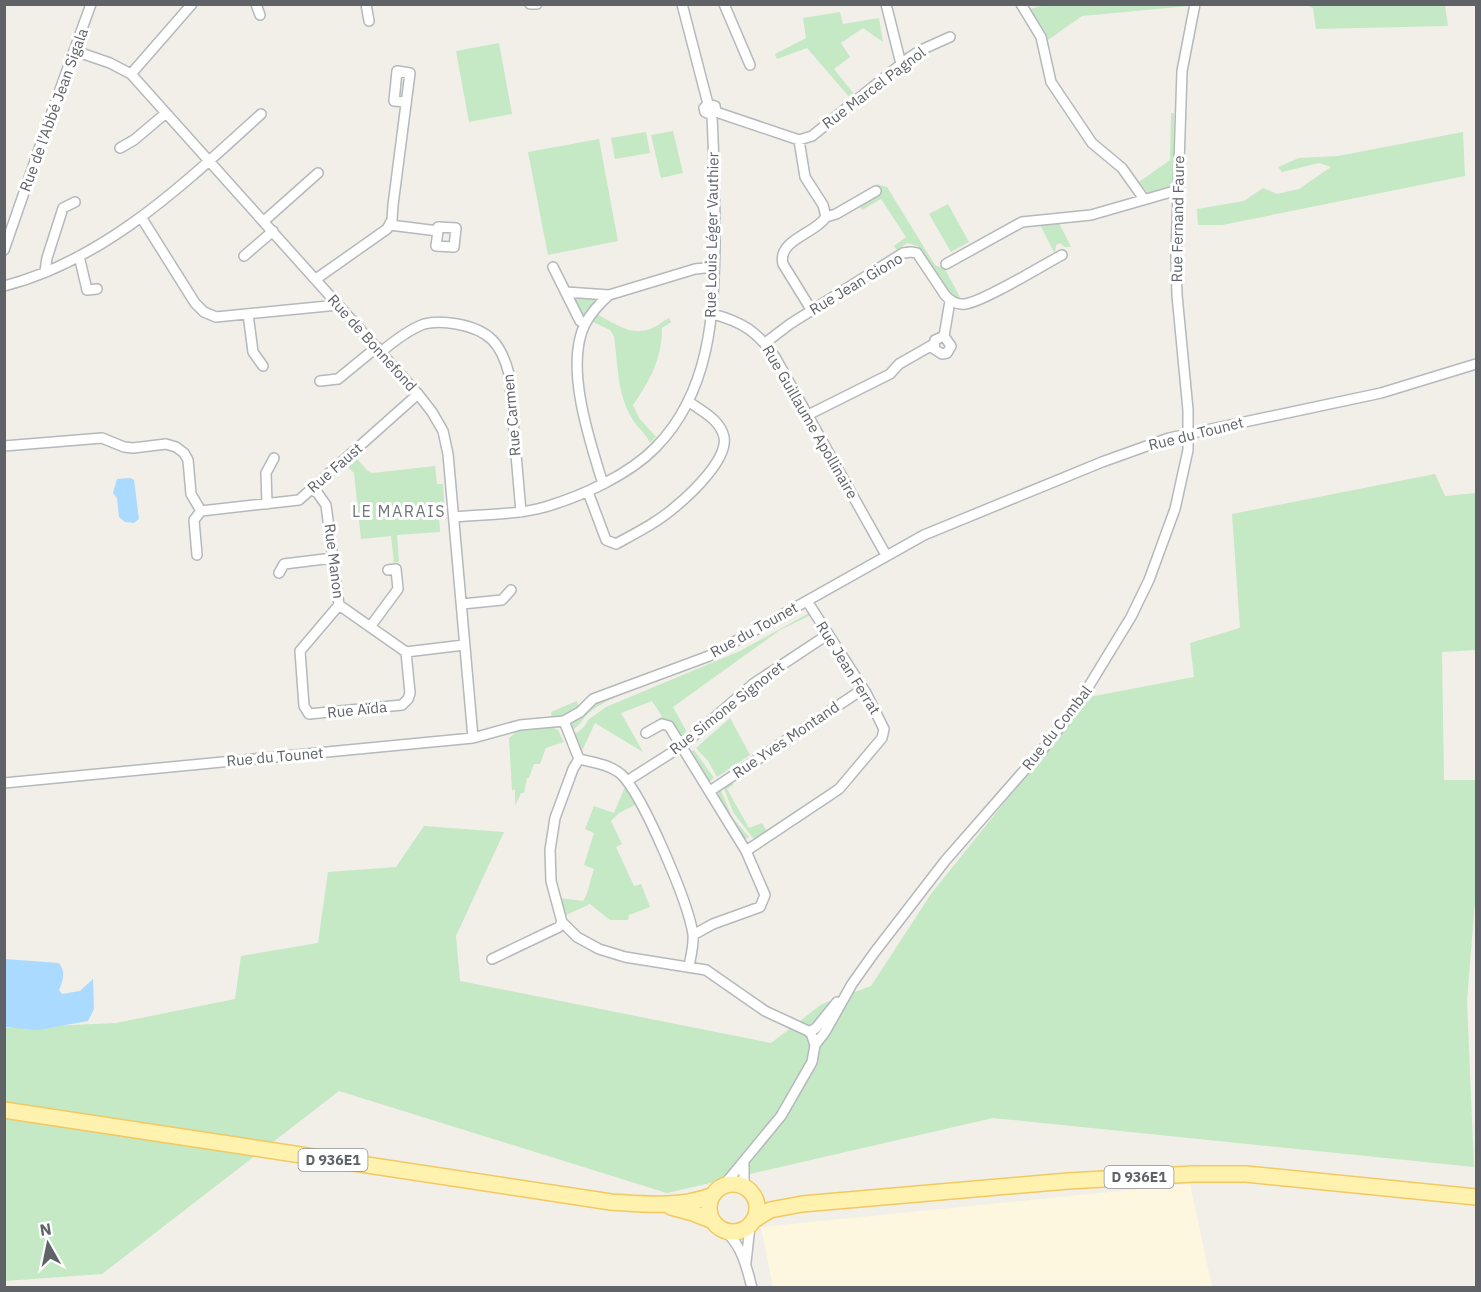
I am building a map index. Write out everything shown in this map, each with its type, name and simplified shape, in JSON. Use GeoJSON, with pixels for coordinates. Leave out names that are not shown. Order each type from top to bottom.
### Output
{"type":"FeatureCollection","features":[{"type":"Feature","properties":{"kind":"main road","name":"D 936E1"},"geometry":{"type":"LineString","coordinates":[[4,1110],[611,1202],[663,1204],[694,1201],[711,1196]]}},
{"type":"Feature","properties":{"kind":"main road","name":"D 936E1"},"geometry":{"type":"LineString","coordinates":[[752,1223],[770,1210],[802,1204],[1068,1181],[1192,1174],[1257,1175],[1476,1197]]}},
{"type":"Feature","properties":{"kind":"main road"},"geometry":{"type":"LineString","coordinates":[[724,1185],[741,1185],[751,1192],[757,1207],[752,1223],[743,1231],[726,1232],[715,1226],[708,1212],[711,1196],[724,1185]]}},
{"type":"Feature","properties":{"kind":"main road","name":"D 936E1"},"geometry":{"type":"LineString","coordinates":[[751,1192],[770,1200],[802,1204]]}},
{"type":"Feature","properties":{"kind":"main road","name":"D 936E1"},"geometry":{"type":"LineString","coordinates":[[663,1204],[711,1220]]}},
{"type":"Feature","properties":{"kind":"street","name":"Rue de l'Abbé Jean Sigala"},"geometry":{"type":"LineString","coordinates":[[4,250],[91,4]]}},
{"type":"Feature","properties":{"kind":"street"},"geometry":{"type":"LineString","coordinates":[[130,74],[192,4]]}},
{"type":"Feature","properties":{"kind":"street"},"geometry":{"type":"LineString","coordinates":[[256,4],[260,15]]}},
{"type":"Feature","properties":{"kind":"street"},"geometry":{"type":"LineString","coordinates":[[366,4],[369,21]]}},
{"type":"Feature","properties":{"kind":"street"},"geometry":{"type":"LineString","coordinates":[[530,4],[537,4]]}},
{"type":"Feature","properties":{"kind":"street","name":"Rue Louis Léger Vauthier"},"geometry":{"type":"LineString","coordinates":[[455,517],[521,512],[588,492],[621,474],[656,448],[678,420],[688,401],[706,351],[713,314],[714,113],[705,112],[704,108],[708,104],[682,4]]}},
{"type":"Feature","properties":{"kind":"street"},"geometry":{"type":"LineString","coordinates":[[724,4],[750,65]]}},
{"type":"Feature","properties":{"kind":"street"},"geometry":{"type":"LineString","coordinates":[[886,4],[901,64]]}},
{"type":"Feature","properties":{"kind":"street"},"geometry":{"type":"LineString","coordinates":[[1021,4],[1041,37],[1051,82],[1092,143],[1122,168],[1144,199]]}},
{"type":"Feature","properties":{"kind":"street","name":"Rue Fernand Faure"},"geometry":{"type":"LineString","coordinates":[[1188,434],[1177,295],[1178,190],[1182,71],[1195,4]]}},
{"type":"Feature","properties":{"kind":"street","name":"Rue Marcel Pagnol"},"geometry":{"type":"LineString","coordinates":[[799,140],[812,136],[921,50],[950,37]]}},
{"type":"Feature","properties":{"kind":"street","name":"Rue de Bonnefond"},"geometry":{"type":"LineString","coordinates":[[75,51],[110,63],[130,74],[210,160],[432,412],[443,431],[448,454],[473,738]]}},
{"type":"Feature","properties":{"kind":"street"},"geometry":{"type":"LineString","coordinates":[[316,279],[390,225],[406,102]]}},
{"type":"Feature","properties":{"kind":"street"},"geometry":{"type":"LineString","coordinates":[[120,148],[134,140],[166,113]]}},
{"type":"Feature","properties":{"kind":"street"},"geometry":{"type":"LineString","coordinates":[[714,113],[799,140],[802,166],[826,210],[826,217]]}},
{"type":"Feature","properties":{"kind":"street"},"geometry":{"type":"LineString","coordinates":[[4,286],[79,256],[107,240],[141,217],[261,114]]}},
{"type":"Feature","properties":{"kind":"street"},"geometry":{"type":"LineString","coordinates":[[264,221],[318,174]]}},
{"type":"Feature","properties":{"kind":"street"},"geometry":{"type":"LineString","coordinates":[[946,264],[1022,222],[1091,215],[1178,190]]}},
{"type":"Feature","properties":{"kind":"street"},"geometry":{"type":"LineString","coordinates":[[812,311],[783,264],[781,256],[784,249],[818,226],[826,217],[836,214],[876,191]]}},
{"type":"Feature","properties":{"kind":"street"},"geometry":{"type":"LineString","coordinates":[[45,271],[63,208],[75,202]]}},
{"type":"Feature","properties":{"kind":"street"},"geometry":{"type":"LineString","coordinates":[[141,217],[195,303],[204,312],[216,317],[338,305]]}},
{"type":"Feature","properties":{"kind":"street"},"geometry":{"type":"LineString","coordinates":[[390,225],[438,231]]}},
{"type":"Feature","properties":{"kind":"street"},"geometry":{"type":"LineString","coordinates":[[244,256],[273,231]]}},
{"type":"Feature","properties":{"kind":"street","name":"Rue Jean Giono"},"geometry":{"type":"LineString","coordinates":[[765,343],[895,257],[911,252],[921,257],[950,301]]}},
{"type":"Feature","properties":{"kind":"street"},"geometry":{"type":"LineString","coordinates":[[933,344],[938,353],[947,353],[951,346],[944,336],[950,301],[959,304],[976,301],[1062,255]]}},
{"type":"Feature","properties":{"kind":"street"},"geometry":{"type":"LineString","coordinates":[[79,256],[87,290],[97,288]]}},
{"type":"Feature","properties":{"kind":"street"},"geometry":{"type":"LineString","coordinates":[[553,267],[580,321],[585,324]]}},
{"type":"Feature","properties":{"kind":"street"},"geometry":{"type":"LineString","coordinates":[[566,292],[609,295],[695,269],[714,267]]}},
{"type":"Feature","properties":{"kind":"street"},"geometry":{"type":"LineString","coordinates":[[603,484],[584,422],[578,361],[579,345],[585,324],[600,303],[609,295]]}},
{"type":"Feature","properties":{"kind":"street"},"geometry":{"type":"LineString","coordinates":[[248,314],[253,352],[263,366]]}},
{"type":"Feature","properties":{"kind":"street","name":"Rue Guillaume Apollinaire"},"geometry":{"type":"LineString","coordinates":[[713,314],[737,321],[765,343],[776,357],[886,555]]}},
{"type":"Feature","properties":{"kind":"street","name":"Rue Carmen"},"geometry":{"type":"LineString","coordinates":[[320,381],[338,379],[379,350],[426,324],[444,321],[481,330],[495,343],[504,356],[509,375],[521,512]]}},
{"type":"Feature","properties":{"kind":"street"},"geometry":{"type":"LineString","coordinates":[[808,415],[890,374],[899,364],[944,336]]}},
{"type":"Feature","properties":{"kind":"street","name":"Rue du Tounet"},"geometry":{"type":"LineString","coordinates":[[4,783],[473,738],[520,725],[564,722],[593,699],[709,656],[924,535],[1102,462],[1164,439],[1380,393],[1476,364]]}},
{"type":"Feature","properties":{"kind":"street","name":"Rue Faust"},"geometry":{"type":"LineString","coordinates":[[201,511],[298,500],[418,394]]}},
{"type":"Feature","properties":{"kind":"street"},"geometry":{"type":"LineString","coordinates":[[588,492],[606,540],[616,544],[648,527],[675,507],[713,466],[724,448],[724,435],[713,418],[688,401]]}},
{"type":"Feature","properties":{"kind":"street","name":"Rue du Combal"},"geometry":{"type":"LineString","coordinates":[[809,1032],[816,1028],[852,984],[945,861],[1042,750],[1078,704],[1131,617],[1144,589],[1175,509],[1186,463],[1188,434]]}},
{"type":"Feature","properties":{"kind":"street"},"geometry":{"type":"LineString","coordinates":[[4,446],[102,438],[124,447],[166,444],[176,447],[184,453],[188,460],[191,494],[194,503],[201,511],[194,520],[197,555]]}},
{"type":"Feature","properties":{"kind":"street"},"geometry":{"type":"LineString","coordinates":[[267,504],[266,473],[274,458]]}},
{"type":"Feature","properties":{"kind":"street","name":"Rue Manon"},"geometry":{"type":"LineString","coordinates":[[314,488],[326,505],[339,605],[406,652]]}},
{"type":"Feature","properties":{"kind":"street"},"geometry":{"type":"LineString","coordinates":[[279,573],[284,564],[333,558]]}},
{"type":"Feature","properties":{"kind":"street"},"geometry":{"type":"LineString","coordinates":[[370,627],[398,589],[396,569],[388,570]]}},
{"type":"Feature","properties":{"kind":"street"},"geometry":{"type":"LineString","coordinates":[[462,604],[502,600],[511,590]]}},
{"type":"Feature","properties":{"kind":"street","name":"Rue Jean Ferrat"},"geometry":{"type":"LineString","coordinates":[[746,851],[839,789],[882,738],[884,729],[863,689],[807,601]]}},
{"type":"Feature","properties":{"kind":"street","name":"Rue Aïda"},"geometry":{"type":"LineString","coordinates":[[339,605],[300,651],[304,706],[309,714],[402,705],[410,693],[406,652]]}},
{"type":"Feature","properties":{"kind":"street","name":"Rue Simone Signoret"},"geometry":{"type":"LineString","coordinates":[[627,781],[682,746],[753,684],[827,635]]}},
{"type":"Feature","properties":{"kind":"street"},"geometry":{"type":"LineString","coordinates":[[406,652],[464,645]]}},
{"type":"Feature","properties":{"kind":"street","name":"Rue Yves Montand"},"geometry":{"type":"LineString","coordinates":[[710,791],[863,689]]}},
{"type":"Feature","properties":{"kind":"street"},"geometry":{"type":"LineString","coordinates":[[564,722],[579,759]]}},
{"type":"Feature","properties":{"kind":"street"},"geometry":{"type":"LineString","coordinates":[[646,733],[665,724],[682,746],[746,851],[763,888],[764,901],[760,907],[713,924],[693,935]]}},
{"type":"Feature","properties":{"kind":"street"},"geometry":{"type":"LineString","coordinates":[[579,759],[603,764],[620,773],[641,804],[674,878],[693,935],[688,966]]}},
{"type":"Feature","properties":{"kind":"street"},"geometry":{"type":"LineString","coordinates":[[579,759],[555,818],[550,850],[551,881],[562,922],[578,937],[599,949],[625,957],[706,970],[765,1011],[809,1032],[814,1039],[814,1045]]}},
{"type":"Feature","properties":{"kind":"street"},"geometry":{"type":"LineString","coordinates":[[492,959],[559,927],[562,922]]}},
{"type":"Feature","properties":{"kind":"street","name":"Rue du Combal"},"geometry":{"type":"LineString","coordinates":[[724,1185],[744,1163],[755,1146],[773,1129],[812,1062],[814,1045],[825,1032],[852,984]]}},
{"type":"Feature","properties":{"kind":"street"},"geometry":{"type":"LineString","coordinates":[[744,1163],[744,1182],[751,1192]]}},
{"type":"Feature","properties":{"kind":"street"},"geometry":{"type":"LineString","coordinates":[[746,1262],[752,1223]]}},
{"type":"Feature","properties":{"kind":"street"},"geometry":{"type":"LineString","coordinates":[[726,1232],[732,1237],[746,1262],[752,1287]]}},
{"type":"Feature","properties":{"kind":"shaded area"},"geometry":{"type":"Polygon","coordinates":[[[1190,1184],[1212,1287],[773,1287],[761,1227],[1190,1184]]]}},
{"type":"Feature","properties":{"kind":"green space"},"geometry":{"type":"Polygon","coordinates":[[[1050,4],[1190,5],[1082,16],[1048,40],[1029,9],[1050,4]]]}},
{"type":"Feature","properties":{"kind":"green space"},"geometry":{"type":"Polygon","coordinates":[[[1306,5],[1445,5],[1448,26],[1316,29],[1313,8],[1306,5]]]}},
{"type":"Feature","properties":{"kind":"green space"},"geometry":{"type":"Polygon","coordinates":[[[840,12],[843,24],[879,18],[883,42],[863,28],[841,43],[850,57],[834,69],[854,94],[850,98],[807,48],[777,59],[775,54],[806,38],[803,18],[840,12]]]}},
{"type":"Feature","properties":{"kind":"green space"},"geometry":{"type":"Polygon","coordinates":[[[499,43],[512,114],[469,122],[456,51],[499,43]]]}},
{"type":"Feature","properties":{"kind":"green space"},"geometry":{"type":"Polygon","coordinates":[[[1171,113],[1174,113],[1173,183],[1171,186],[1148,193],[1139,182],[1170,160],[1171,113]]]}},
{"type":"Feature","properties":{"kind":"green space"},"geometry":{"type":"Polygon","coordinates":[[[673,131],[683,173],[661,178],[651,135],[673,131]]]}},
{"type":"Feature","properties":{"kind":"green space"},"geometry":{"type":"Polygon","coordinates":[[[646,132],[650,153],[615,159],[611,138],[646,132]]]}},
{"type":"Feature","properties":{"kind":"green space"},"geometry":{"type":"Polygon","coordinates":[[[1463,132],[1465,176],[1222,225],[1198,225],[1197,209],[1244,201],[1263,188],[1277,194],[1299,189],[1331,167],[1319,163],[1282,172],[1278,167],[1299,158],[1338,156],[1463,132]]]}},
{"type":"Feature","properties":{"kind":"green space"},"geometry":{"type":"Polygon","coordinates":[[[599,139],[618,241],[548,255],[528,152],[599,139]]]}},
{"type":"Feature","properties":{"kind":"green space"},"geometry":{"type":"Polygon","coordinates":[[[876,184],[887,187],[935,265],[945,269],[962,301],[949,295],[924,255],[917,252],[918,246],[907,243],[897,250],[894,246],[906,237],[881,199],[862,210],[859,206],[881,192],[876,184]]]}},
{"type":"Feature","properties":{"kind":"green space"},"geometry":{"type":"Polygon","coordinates":[[[948,204],[969,242],[951,252],[929,214],[948,204]]]}},
{"type":"Feature","properties":{"kind":"green space"},"geometry":{"type":"Polygon","coordinates":[[[1039,223],[1059,223],[1071,247],[1065,247],[1060,243],[1056,245],[1055,254],[1039,223]]]}},
{"type":"Feature","properties":{"kind":"green space"},"geometry":{"type":"Polygon","coordinates":[[[575,296],[597,301],[585,318],[582,318],[572,299],[575,296]]]}},
{"type":"Feature","properties":{"kind":"green space"},"geometry":{"type":"Polygon","coordinates":[[[597,314],[634,331],[650,329],[669,318],[671,322],[662,328],[660,349],[654,369],[633,405],[639,418],[656,437],[650,443],[628,410],[619,380],[614,336],[610,330],[593,322],[597,314]]]}},
{"type":"Feature","properties":{"kind":"green space"},"geometry":{"type":"Polygon","coordinates":[[[355,457],[372,473],[435,466],[437,484],[443,484],[445,515],[439,516],[440,532],[397,535],[399,562],[394,563],[391,536],[361,539],[354,473],[346,465],[355,457]]]}},
{"type":"Feature","properties":{"kind":"green space"},"geometry":{"type":"Polygon","coordinates":[[[1435,474],[1445,496],[1476,493],[1476,650],[1442,652],[1444,780],[1476,780],[1476,889],[1467,1001],[1474,1167],[993,1118],[667,1193],[339,1091],[102,1274],[5,1281],[4,1028],[116,1023],[235,999],[241,956],[318,943],[328,872],[396,867],[424,826],[504,832],[456,936],[460,981],[771,1043],[822,1004],[871,986],[931,894],[1089,697],[1194,677],[1190,643],[1240,628],[1232,514],[1435,474]]]}},
{"type":"Feature","properties":{"kind":"green space"},"geometry":{"type":"Polygon","coordinates":[[[809,613],[811,615],[780,630],[673,707],[689,736],[682,741],[670,723],[657,720],[662,716],[652,701],[621,713],[643,752],[595,723],[581,753],[573,736],[584,727],[588,720],[606,707],[740,651],[809,613]]]}},
{"type":"Feature","properties":{"kind":"green space"},"geometry":{"type":"Polygon","coordinates":[[[622,692],[593,710],[572,730],[571,723],[598,700],[622,692]]]}},
{"type":"Feature","properties":{"kind":"green space"},"geometry":{"type":"Polygon","coordinates":[[[577,701],[579,709],[565,717],[552,720],[551,712],[577,701]]]}},
{"type":"Feature","properties":{"kind":"green space"},"geometry":{"type":"Polygon","coordinates":[[[730,718],[750,755],[717,777],[708,761],[696,748],[730,718]]]}},
{"type":"Feature","properties":{"kind":"green space"},"geometry":{"type":"Polygon","coordinates":[[[549,726],[558,730],[564,742],[546,748],[540,764],[534,764],[527,778],[524,793],[521,793],[515,806],[509,738],[515,733],[512,731],[549,726]]]}},
{"type":"Feature","properties":{"kind":"green space"},"geometry":{"type":"Polygon","coordinates":[[[694,750],[714,778],[708,783],[689,754],[694,750]]]}},
{"type":"Feature","properties":{"kind":"green space"},"geometry":{"type":"Polygon","coordinates":[[[732,782],[733,785],[727,789],[749,828],[762,823],[768,833],[756,842],[733,812],[723,786],[726,787],[732,782]]]}},
{"type":"Feature","properties":{"kind":"green space"},"geometry":{"type":"Polygon","coordinates":[[[625,787],[635,805],[619,813],[611,821],[622,844],[616,847],[634,886],[641,884],[650,907],[629,915],[628,920],[610,920],[590,904],[566,915],[559,898],[583,901],[594,869],[584,865],[594,833],[585,829],[594,806],[614,813],[625,787]]]}},
{"type":"Feature","properties":{"kind":"green space"},"geometry":{"type":"Polygon","coordinates":[[[720,788],[732,817],[749,837],[743,841],[715,796],[715,792],[720,788]]]}},
{"type":"Feature","properties":{"kind":"water"},"geometry":{"type":"Polygon","coordinates":[[[117,479],[134,480],[139,519],[134,523],[125,522],[119,517],[117,498],[113,493],[117,479]]]}},
{"type":"Feature","properties":{"kind":"water"},"geometry":{"type":"Polygon","coordinates":[[[5,959],[59,963],[63,973],[59,990],[62,994],[80,991],[93,979],[94,1009],[88,1021],[38,1030],[5,1027],[5,959]]]}},
{"type":"Feature","properties":{"kind":"district","name":"LE MARAIS"},"geometry":{"type":"Point","coordinates":[399,511]}}]}
